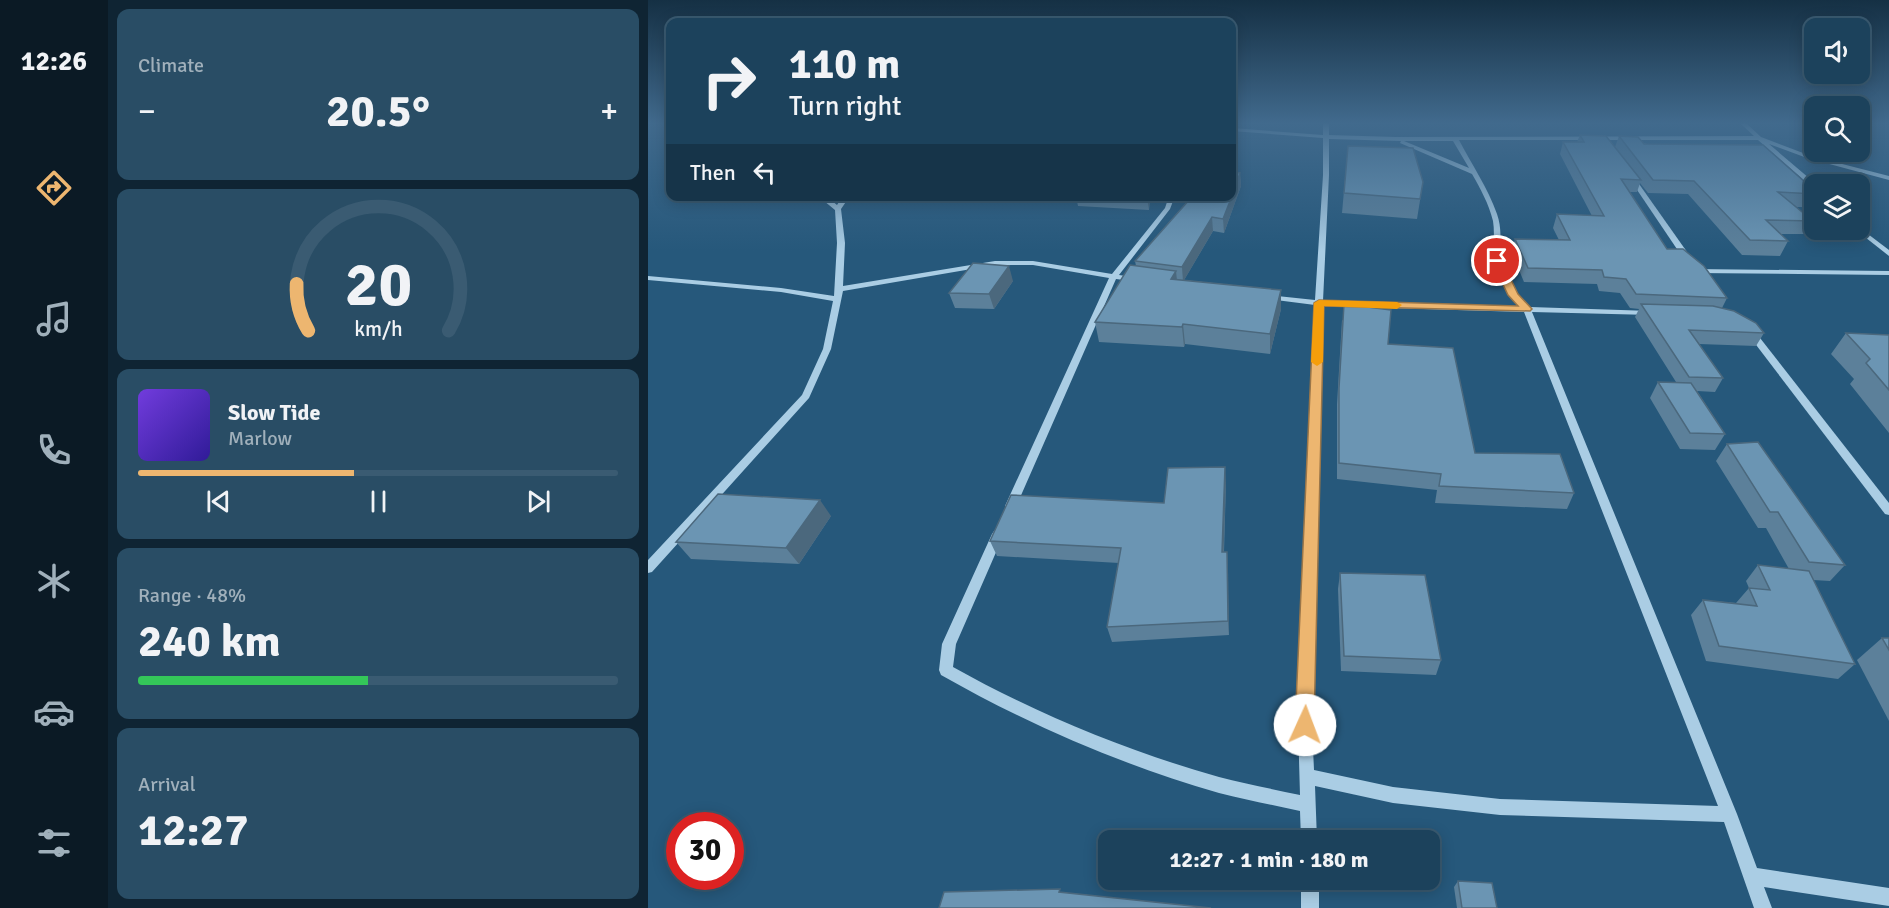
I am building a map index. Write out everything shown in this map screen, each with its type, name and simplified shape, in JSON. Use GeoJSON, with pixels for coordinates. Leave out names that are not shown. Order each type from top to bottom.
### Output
{"type":"FeatureCollection","features":[{"type":"Feature","properties":{"kind":"street"},"geometry":{"type":"LineString","coordinates":[[1310,830],[1305,725],[1325,165]]}},
{"type":"Feature","properties":{"kind":"street"},"geometry":{"type":"LineString","coordinates":[[1457,165],[1472,172]]}},
{"type":"Feature","properties":{"kind":"street"},"geometry":{"type":"LineString","coordinates":[[1469,165],[1485,194],[1495,218],[1497,261],[1500,270],[1513,295],[1527,309],[1729,814],[1763,908]]}},
{"type":"Feature","properties":{"kind":"street"},"geometry":{"type":"LineString","coordinates":[[1790,165],[1804,177]]}},
{"type":"Feature","properties":{"kind":"street"},"geometry":{"type":"LineString","coordinates":[[1843,165],[1889,178]]}},
{"type":"Feature","properties":{"kind":"street"},"geometry":{"type":"LineString","coordinates":[[1626,171],[1702,279]]}},
{"type":"Feature","properties":{"kind":"street"},"geometry":{"type":"LineString","coordinates":[[828,201],[838,209]]}},
{"type":"Feature","properties":{"kind":"street"},"geometry":{"type":"LineString","coordinates":[[648,568],[806,396],[827,349],[838,294],[841,243],[838,209],[844,201]]}},
{"type":"Feature","properties":{"kind":"street"},"geometry":{"type":"LineString","coordinates":[[1170,201],[1168,208],[1114,276],[949,644],[946,670],[1023,710],[1135,757],[1221,785],[1309,805]]}},
{"type":"Feature","properties":{"kind":"street"},"geometry":{"type":"LineString","coordinates":[[1870,239],[1889,254]]}},
{"type":"Feature","properties":{"kind":"street"},"geometry":{"type":"LineString","coordinates":[[648,278],[838,294],[995,262],[1033,263],[1147,282]]}},
{"type":"Feature","properties":{"kind":"street"},"geometry":{"type":"LineString","coordinates":[[1696,271],[1889,273]]}},
{"type":"Feature","properties":{"kind":"street"},"geometry":{"type":"LineString","coordinates":[[1262,296],[1319,303],[1658,313]]}},
{"type":"Feature","properties":{"kind":"street"},"geometry":{"type":"LineString","coordinates":[[1738,325],[1753,333],[1889,511]]}},
{"type":"Feature","properties":{"kind":"street"},"geometry":{"type":"LineString","coordinates":[[1307,776],[1393,795],[1500,807],[1729,814]]}},
{"type":"Feature","properties":{"kind":"street"},"geometry":{"type":"LineString","coordinates":[[1751,876],[1889,897]]}},
{"type":"Feature","properties":{"kind":"street"},"geometry":{"type":"LineString","coordinates":[[1310,890],[1310,908]]}},
{"type":"Feature","properties":{"kind":"building"},"geometry":{"type":"Polygon","coordinates":[[[1346,165],[1418,165],[1423,182],[1420,199],[1344,193],[1346,165]]]}},
{"type":"Feature","properties":{"kind":"building"},"geometry":{"type":"Polygon","coordinates":[[[1576,165],[1629,165],[1641,180],[1621,179],[1667,249],[1683,249],[1704,266],[1727,298],[1636,294],[1626,279],[1604,277],[1602,270],[1528,268],[1515,239],[1570,240],[1557,214],[1604,216],[1576,165]]]}},
{"type":"Feature","properties":{"kind":"building"},"geometry":{"type":"Polygon","coordinates":[[[1642,165],[1786,165],[1804,181],[1804,193],[1778,192],[1804,214],[1804,221],[1766,220],[1788,241],[1750,240],[1694,181],[1653,180],[1642,165]]]}},
{"type":"Feature","properties":{"kind":"building"},"geometry":{"type":"Polygon","coordinates":[[[1236,172],[1240,173],[1236,184],[1236,172]]]}},
{"type":"Feature","properties":{"kind":"building"},"geometry":{"type":"Polygon","coordinates":[[[1188,201],[1230,201],[1223,219],[1212,217],[1182,267],[1135,261],[1188,201]]]}},
{"type":"Feature","properties":{"kind":"building"},"geometry":{"type":"Polygon","coordinates":[[[973,263],[1009,266],[989,294],[949,293],[973,263]]]}},
{"type":"Feature","properties":{"kind":"building"},"geometry":{"type":"Polygon","coordinates":[[[1130,265],[1176,271],[1171,279],[1281,290],[1270,334],[1183,324],[1182,327],[1095,322],[1130,265]]]}},
{"type":"Feature","properties":{"kind":"building"},"geometry":{"type":"Polygon","coordinates":[[[1344,304],[1391,310],[1388,344],[1453,348],[1475,453],[1560,454],[1574,493],[1439,486],[1441,474],[1339,463],[1339,388],[1344,304]]]}},
{"type":"Feature","properties":{"kind":"building"},"geometry":{"type":"Polygon","coordinates":[[[1641,304],[1713,306],[1734,311],[1756,323],[1764,333],[1689,330],[1723,378],[1689,377],[1641,304]]]}},
{"type":"Feature","properties":{"kind":"building"},"geometry":{"type":"Polygon","coordinates":[[[1846,333],[1889,335],[1889,390],[1866,363],[1870,359],[1846,333]]]}},
{"type":"Feature","properties":{"kind":"building"},"geometry":{"type":"Polygon","coordinates":[[[1658,382],[1691,383],[1725,434],[1690,433],[1658,382]]]}},
{"type":"Feature","properties":{"kind":"building"},"geometry":{"type":"Polygon","coordinates":[[[1758,442],[1845,565],[1809,562],[1778,512],[1770,512],[1727,444],[1758,442]]]}},
{"type":"Feature","properties":{"kind":"building"},"geometry":{"type":"Polygon","coordinates":[[[1225,467],[1222,552],[1227,552],[1228,621],[1107,627],[1121,548],[990,541],[1011,495],[1164,503],[1168,468],[1225,467]]]}},
{"type":"Feature","properties":{"kind":"building"},"geometry":{"type":"Polygon","coordinates":[[[718,494],[820,500],[786,548],[676,542],[718,494]]]}},
{"type":"Feature","properties":{"kind":"building"},"geometry":{"type":"Polygon","coordinates":[[[1758,565],[1809,571],[1855,664],[1719,646],[1703,600],[1757,606],[1749,588],[1770,590],[1758,565]]]}},
{"type":"Feature","properties":{"kind":"building"},"geometry":{"type":"Polygon","coordinates":[[[1340,573],[1425,575],[1441,660],[1344,656],[1340,573]]]}},
{"type":"Feature","properties":{"kind":"building"},"geometry":{"type":"Polygon","coordinates":[[[1882,638],[1889,638],[1889,650],[1882,638]]]}},
{"type":"Feature","properties":{"kind":"building"},"geometry":{"type":"Polygon","coordinates":[[[1458,881],[1492,883],[1497,908],[1462,908],[1458,881]]]}},
{"type":"Feature","properties":{"kind":"building"},"geometry":{"type":"Polygon","coordinates":[[[1060,889],[1059,892],[1211,908],[939,908],[944,892],[1060,889]]]}},
{"type":"Feature","properties":{"kind":"slow traffic"},"geometry":{"type":"LineString","coordinates":[[1317,362],[1319,303],[1397,305]]}},
{"type":"Feature","properties":{"kind":"route"},"geometry":{"type":"LineString","coordinates":[[1305,725],[1319,303],[1527,309],[1513,295],[1497,261]]}}]}
